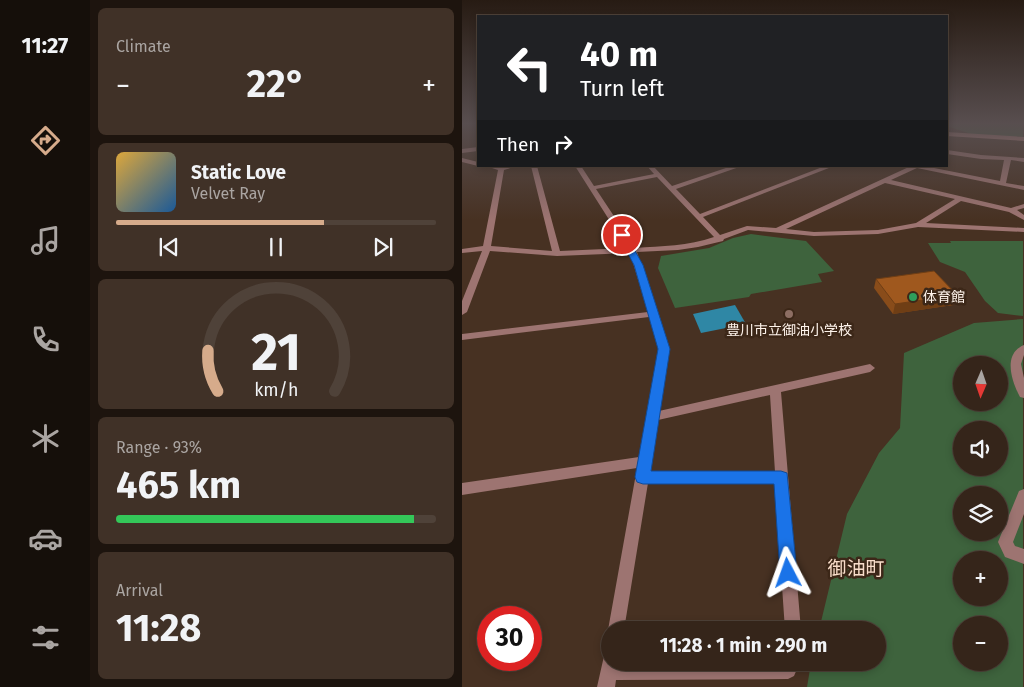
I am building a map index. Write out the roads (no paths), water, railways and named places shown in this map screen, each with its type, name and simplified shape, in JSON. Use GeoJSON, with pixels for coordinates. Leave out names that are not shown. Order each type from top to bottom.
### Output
{"type":"FeatureCollection","features":[{"type":"Feature","properties":{"kind":"street"},"geometry":{"type":"LineString","coordinates":[[975,156],[1024,160]]}},
{"type":"Feature","properties":{"kind":"street"},"geometry":{"type":"LineString","coordinates":[[1004,184],[1008,160],[1006,158]]}},
{"type":"Feature","properties":{"kind":"street"},"geometry":{"type":"LineString","coordinates":[[462,160],[477,164]]}},
{"type":"Feature","properties":{"kind":"street"},"geometry":{"type":"LineString","coordinates":[[493,167],[500,169],[509,167]]}},
{"type":"Feature","properties":{"kind":"street"},"geometry":{"type":"LineString","coordinates":[[534,167],[557,254]]}},
{"type":"Feature","properties":{"kind":"street"},"geometry":{"type":"LineString","coordinates":[[579,167],[632,251],[664,349],[618,621]]}},
{"type":"Feature","properties":{"kind":"street"},"geometry":{"type":"LineString","coordinates":[[651,167],[720,238]]}},
{"type":"Feature","properties":{"kind":"street"},"geometry":{"type":"LineString","coordinates":[[672,188],[736,167]]}},
{"type":"Feature","properties":{"kind":"street"},"geometry":{"type":"LineString","coordinates":[[698,217],[828,167]]}},
{"type":"Feature","properties":{"kind":"street"},"geometry":{"type":"LineString","coordinates":[[777,230],[913,167]]}},
{"type":"Feature","properties":{"kind":"street"},"geometry":{"type":"LineString","coordinates":[[920,167],[1024,188]]}},
{"type":"Feature","properties":{"kind":"street"},"geometry":{"type":"LineString","coordinates":[[462,312],[487,248],[500,169]]}},
{"type":"Feature","properties":{"kind":"street"},"geometry":{"type":"LineString","coordinates":[[592,188],[659,175]]}},
{"type":"Feature","properties":{"kind":"street"},"geometry":{"type":"LineString","coordinates":[[885,181],[1011,210],[1024,218]]}},
{"type":"Feature","properties":{"kind":"street"},"geometry":{"type":"LineString","coordinates":[[918,225],[960,198]]}},
{"type":"Feature","properties":{"kind":"street"},"geometry":{"type":"LineString","coordinates":[[1011,210],[1024,206]]}},
{"type":"Feature","properties":{"kind":"street"},"geometry":{"type":"LineString","coordinates":[[462,252],[487,248],[557,254],[632,251],[698,245],[747,228],[844,234],[918,225],[1024,230]]}},
{"type":"Feature","properties":{"kind":"street"},"geometry":{"type":"LineString","coordinates":[[462,337],[654,314]]}},
{"type":"Feature","properties":{"kind":"street"},"geometry":{"type":"LineString","coordinates":[[1024,348],[1017,354],[1013,365],[1024,394]]}},
{"type":"Feature","properties":{"kind":"street"},"geometry":{"type":"LineString","coordinates":[[653,417],[775,391],[870,368]]}},
{"type":"Feature","properties":{"kind":"street"},"geometry":{"type":"LineString","coordinates":[[775,391],[791,621]]}},
{"type":"Feature","properties":{"kind":"street"},"geometry":{"type":"LineString","coordinates":[[462,489],[646,462]]}},
{"type":"Feature","properties":{"kind":"street"},"geometry":{"type":"LineString","coordinates":[[643,477],[781,478]]}},
{"type":"Feature","properties":{"kind":"street"},"geometry":{"type":"LineString","coordinates":[[1024,494],[1005,542],[1010,552],[1024,556]]}},
{"type":"Feature","properties":{"kind":"street"},"geometry":{"type":"LineString","coordinates":[[608,674],[743,671]]}},
{"type":"Feature","properties":{"kind":"water"},"geometry":{"type":"Polygon","coordinates":[[[735,305],[746,324],[701,333],[693,314],[735,305]]]}},
{"type":"Feature","properties":{"kind":"place","name":"体育館"},"geometry":{"type":"Point","coordinates":[913,297]}},
{"type":"Feature","properties":{"kind":"place","name":"豊川市立御油小学校"},"geometry":{"type":"Point","coordinates":[789,314]}},
{"type":"Feature","properties":{"kind":"district","name":"御油町"},"geometry":{"type":"Point","coordinates":[856,568]}}]}
